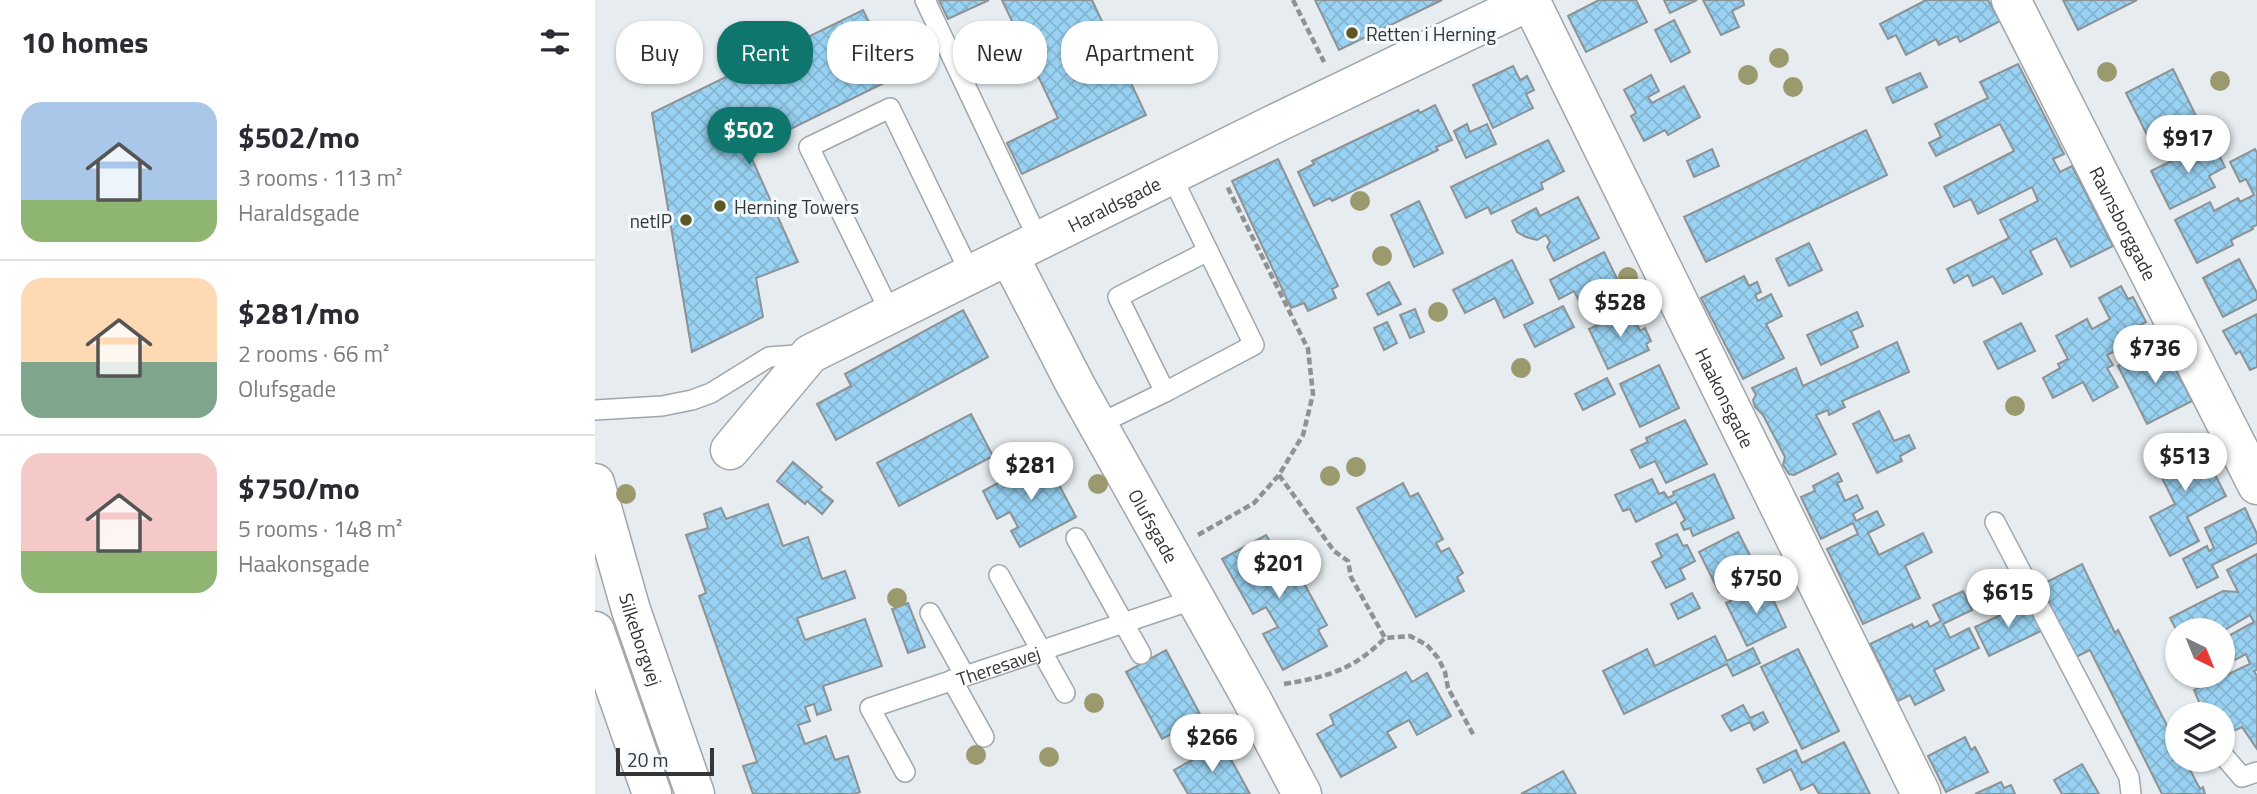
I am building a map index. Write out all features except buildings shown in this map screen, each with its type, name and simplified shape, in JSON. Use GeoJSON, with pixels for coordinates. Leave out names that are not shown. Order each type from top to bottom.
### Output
{"type":"FeatureCollection","features":[{"type":"Feature","properties":{"kind":"street","name":"Haraldsgade"},"geometry":{"type":"LineString","coordinates":[[730,450],[810,354],[1531,0]]}},
{"type":"Feature","properties":{"kind":"street","name":"Haakonsgade"},"geometry":{"type":"LineString","coordinates":[[1531,0],[1921,794]]}},
{"type":"Feature","properties":{"kind":"street","name":"Ravnsborggade"},"geometry":{"type":"LineString","coordinates":[[2011,0],[2257,485]]}},
{"type":"Feature","properties":{"kind":"street","name":"Olufsgade"},"geometry":{"type":"LineString","coordinates":[[1024,249],[1076,386],[1100,424],[1301,794]]}},
{"type":"Feature","properties":{"kind":"street","name":"Silkeborgvej"},"geometry":{"type":"LineString","coordinates":[[595,483],[631,610],[695,794]]}},
{"type":"Feature","properties":{"kind":"street"},"geometry":{"type":"LineString","coordinates":[[595,631],[652,794]]}},
{"type":"Feature","properties":{"kind":"lane"},"geometry":{"type":"LineString","coordinates":[[925,0],[1024,249]]}},
{"type":"Feature","properties":{"kind":"lane"},"geometry":{"type":"LineString","coordinates":[[891,314],[809,147],[878,113],[890,108],[971,275]]}},
{"type":"Feature","properties":{"kind":"lane"},"geometry":{"type":"LineString","coordinates":[[1100,424],[1254,345],[1171,175]]}},
{"type":"Feature","properties":{"kind":"lane"},"geometry":{"type":"LineString","coordinates":[[1165,392],[1118,297],[1208,251]]}},
{"type":"Feature","properties":{"kind":"lane"},"geometry":{"type":"LineString","coordinates":[[595,410],[662,406],[692,400],[711,393],[769,357],[810,354]]}},
{"type":"Feature","properties":{"kind":"lane"},"geometry":{"type":"LineString","coordinates":[[1995,522],[2129,777],[2131,794]]}},
{"type":"Feature","properties":{"kind":"lane"},"geometry":{"type":"LineString","coordinates":[[1076,538],[1141,654]]}},
{"type":"Feature","properties":{"kind":"lane"},"geometry":{"type":"LineString","coordinates":[[999,575],[1065,693]]}},
{"type":"Feature","properties":{"kind":"lane","name":"Theresavej"},"geometry":{"type":"LineString","coordinates":[[905,772],[870,708],[1195,599]]}},
{"type":"Feature","properties":{"kind":"lane"},"geometry":{"type":"LineString","coordinates":[[930,612],[984,737]]}},
{"type":"Feature","properties":{"kind":"lane"},"geometry":{"type":"LineString","coordinates":[[2235,770],[2242,778],[2257,772]]}},
{"type":"Feature","properties":{"kind":"path"},"geometry":{"type":"LineString","coordinates":[[1293,0],[1325,65]]}},
{"type":"Feature","properties":{"kind":"path"},"geometry":{"type":"LineString","coordinates":[[1279,475],[1334,551],[1348,561],[1351,577],[1385,638]]}},
{"type":"Feature","properties":{"kind":"path"},"geometry":{"type":"LineString","coordinates":[[1251,698],[1282,685],[1317,679],[1345,669],[1367,656],[1385,638],[1411,636],[1427,645],[1439,658],[1448,688],[1474,736]]}},
{"type":"Feature","properties":{"kind":"place","name":"Retten i Herning"},"geometry":{"type":"Point","coordinates":[1352,33]}},
{"type":"Feature","properties":{"kind":"place","name":"Herning Towers"},"geometry":{"type":"Point","coordinates":[720,206]}},
{"type":"Feature","properties":{"kind":"place","name":"netIP"},"geometry":{"type":"Point","coordinates":[686,220]}}]}
